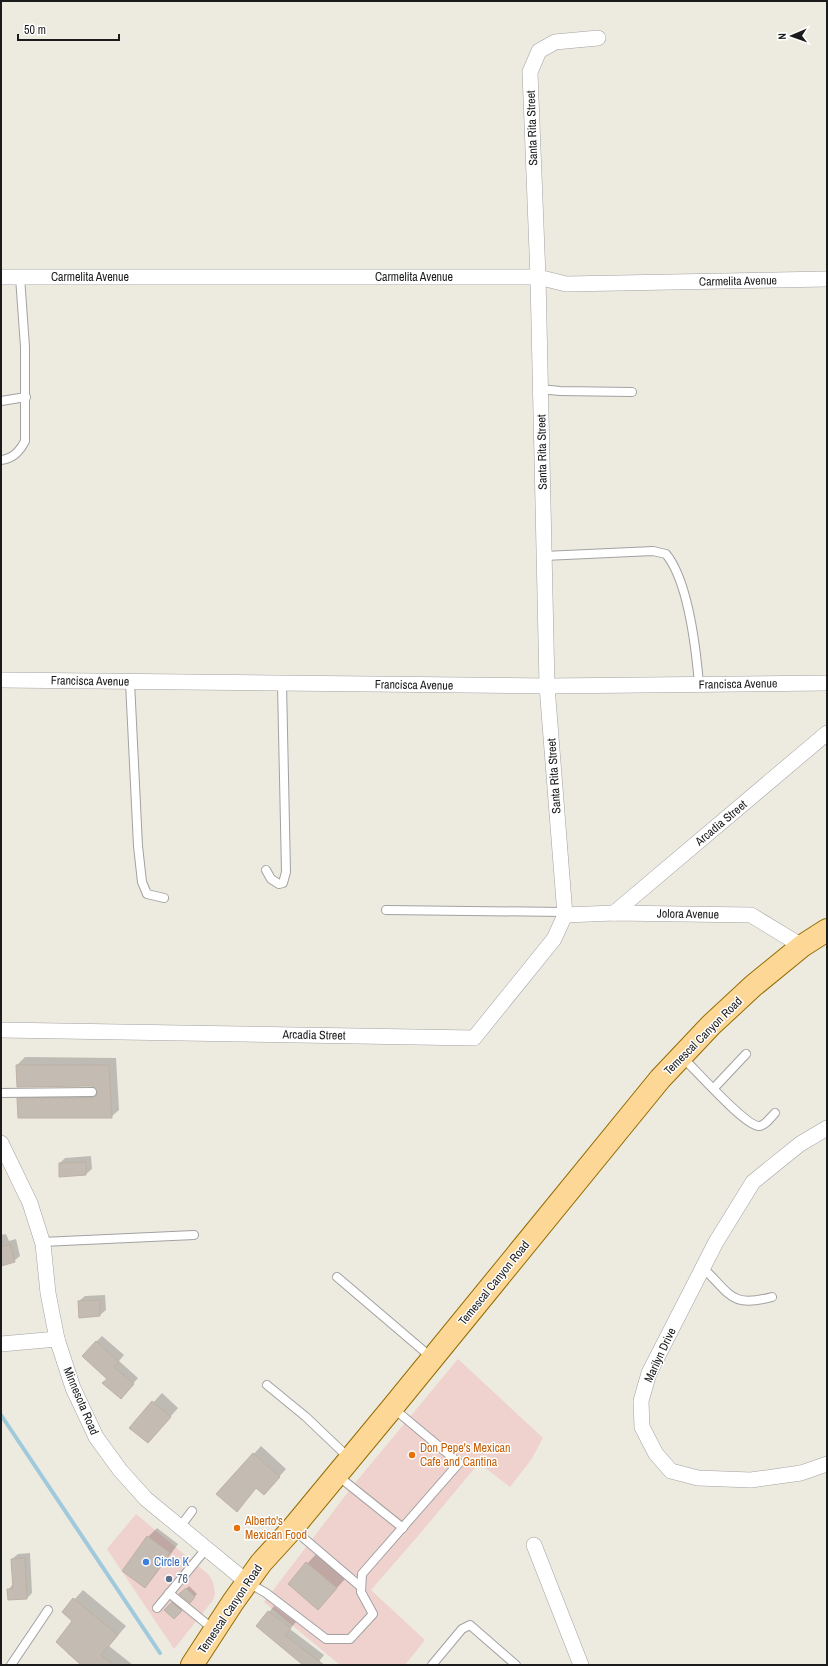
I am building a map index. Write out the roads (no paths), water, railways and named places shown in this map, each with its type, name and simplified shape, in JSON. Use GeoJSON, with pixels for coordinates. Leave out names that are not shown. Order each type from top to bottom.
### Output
{"type":"FeatureCollection","features":[{"type":"Feature","properties":{"kind":"main road","name":"Temescal Canyon Road"},"geometry":{"type":"LineString","coordinates":[[192,1665],[247,1582],[392,1408],[660,1079],[711,1025],[753,986],[802,946],[827,930]]}},
{"type":"Feature","properties":{"kind":"street","name":"Santa Rita Street"},"geometry":{"type":"LineString","coordinates":[[564,914],[547,686],[538,277],[530,72],[539,51],[556,42],[598,38]]}},
{"type":"Feature","properties":{"kind":"street","name":"Carmelita Avenue"},"geometry":{"type":"LineString","coordinates":[[1,277],[538,277],[566,284],[827,279]]}},
{"type":"Feature","properties":{"kind":"street","name":"Francisca Avenue"},"geometry":{"type":"LineString","coordinates":[[1,680],[547,686],[827,683]]}},
{"type":"Feature","properties":{"kind":"street","name":"Arcadia Street"},"geometry":{"type":"LineString","coordinates":[[614,913],[827,733]]}},
{"type":"Feature","properties":{"kind":"street","name":"Jolora Avenue"},"geometry":{"type":"LineString","coordinates":[[564,914],[614,913],[751,915],[802,946]]}},
{"type":"Feature","properties":{"kind":"street","name":"Arcadia Street"},"geometry":{"type":"LineString","coordinates":[[1,1030],[474,1038],[554,939],[564,914]]}},
{"type":"Feature","properties":{"kind":"street","name":"Marilyn Drive"},"geometry":{"type":"LineString","coordinates":[[827,1128],[800,1144],[753,1182],[716,1242],[649,1373],[641,1401],[642,1427],[656,1454],[671,1472],[698,1478],[751,1480],[801,1473],[827,1464]]}},
{"type":"Feature","properties":{"kind":"street","name":"Minnesota Road"},"geometry":{"type":"LineString","coordinates":[[1,1143],[30,1204],[42,1242],[48,1293],[57,1338],[73,1388],[96,1437],[120,1470],[146,1499],[247,1582]]}},
{"type":"Feature","properties":{"kind":"street"},"geometry":{"type":"LineString","coordinates":[[1,1344],[57,1338]]}},
{"type":"Feature","properties":{"kind":"street"},"geometry":{"type":"LineString","coordinates":[[534,1544],[581,1665]]}},
{"type":"Feature","properties":{"kind":"lane"},"geometry":{"type":"LineString","coordinates":[[1,460],[7,459],[20,450],[25,441],[25,347],[20,277]]}},
{"type":"Feature","properties":{"kind":"lane"},"geometry":{"type":"LineString","coordinates":[[540,389],[560,391],[632,392]]}},
{"type":"Feature","properties":{"kind":"lane"},"geometry":{"type":"LineString","coordinates":[[1,401],[26,397]]}},
{"type":"Feature","properties":{"kind":"lane"},"geometry":{"type":"LineString","coordinates":[[544,556],[653,551],[666,554],[674,564],[680,578],[694,640],[699,684]]}},
{"type":"Feature","properties":{"kind":"lane"},"geometry":{"type":"LineString","coordinates":[[130,682],[138,846],[142,882],[147,894],[164,898]]}},
{"type":"Feature","properties":{"kind":"lane"},"geometry":{"type":"LineString","coordinates":[[266,870],[271,879],[279,884],[283,882],[286,872],[282,684]]}},
{"type":"Feature","properties":{"kind":"lane"},"geometry":{"type":"LineString","coordinates":[[386,910],[564,914]]}},
{"type":"Feature","properties":{"kind":"lane"},"geometry":{"type":"LineString","coordinates":[[714,1088],[746,1054]]}},
{"type":"Feature","properties":{"kind":"lane"},"geometry":{"type":"LineString","coordinates":[[682,1056],[742,1118],[757,1126],[762,1126],[775,1113]]}},
{"type":"Feature","properties":{"kind":"lane"},"geometry":{"type":"LineString","coordinates":[[1,1093],[92,1092]]}},
{"type":"Feature","properties":{"kind":"lane"},"geometry":{"type":"LineString","coordinates":[[42,1242],[194,1235]]}},
{"type":"Feature","properties":{"kind":"lane"},"geometry":{"type":"LineString","coordinates":[[703,1268],[735,1299],[746,1302],[772,1297]]}},
{"type":"Feature","properties":{"kind":"lane"},"geometry":{"type":"LineString","coordinates":[[337,1277],[433,1358]]}},
{"type":"Feature","properties":{"kind":"lane"},"geometry":{"type":"LineString","coordinates":[[267,1385],[306,1417],[350,1458]]}},
{"type":"Feature","properties":{"kind":"lane"},"geometry":{"type":"LineString","coordinates":[[247,1582],[266,1593],[326,1639],[350,1640],[372,1614],[360,1592],[362,1574],[459,1463],[392,1408]]}},
{"type":"Feature","properties":{"kind":"lane"},"geometry":{"type":"LineString","coordinates":[[336,1475],[403,1528]]}},
{"type":"Feature","properties":{"kind":"lane"},"geometry":{"type":"LineString","coordinates":[[180,1527],[192,1511]]}},
{"type":"Feature","properties":{"kind":"lane"},"geometry":{"type":"LineString","coordinates":[[292,1529],[361,1587]]}},
{"type":"Feature","properties":{"kind":"lane"},"geometry":{"type":"LineString","coordinates":[[157,1608],[206,1549]]}},
{"type":"Feature","properties":{"kind":"lane"},"geometry":{"type":"LineString","coordinates":[[170,1592],[214,1630]]}},
{"type":"Feature","properties":{"kind":"lane"},"geometry":{"type":"LineString","coordinates":[[11,1665],[48,1610]]}},
{"type":"Feature","properties":{"kind":"lane"},"geometry":{"type":"LineString","coordinates":[[432,1665],[462,1629],[470,1625],[516,1665]]}},
{"type":"Feature","properties":{"kind":"waterway"},"geometry":{"type":"LineString","coordinates":[[1,1415],[160,1653]]}},
{"type":"Feature","properties":{"kind":"place","name":"Don Pepe's Mexican Cafe and Cantina"},"geometry":{"type":"Point","coordinates":[412,1455]}},
{"type":"Feature","properties":{"kind":"place","name":"Alberto's Mexican Food"},"geometry":{"type":"Point","coordinates":[237,1528]}},
{"type":"Feature","properties":{"kind":"place","name":"Circle K"},"geometry":{"type":"Point","coordinates":[146,1562]}},
{"type":"Feature","properties":{"kind":"place","name":"76"},"geometry":{"type":"Point","coordinates":[169,1579]}}]}
